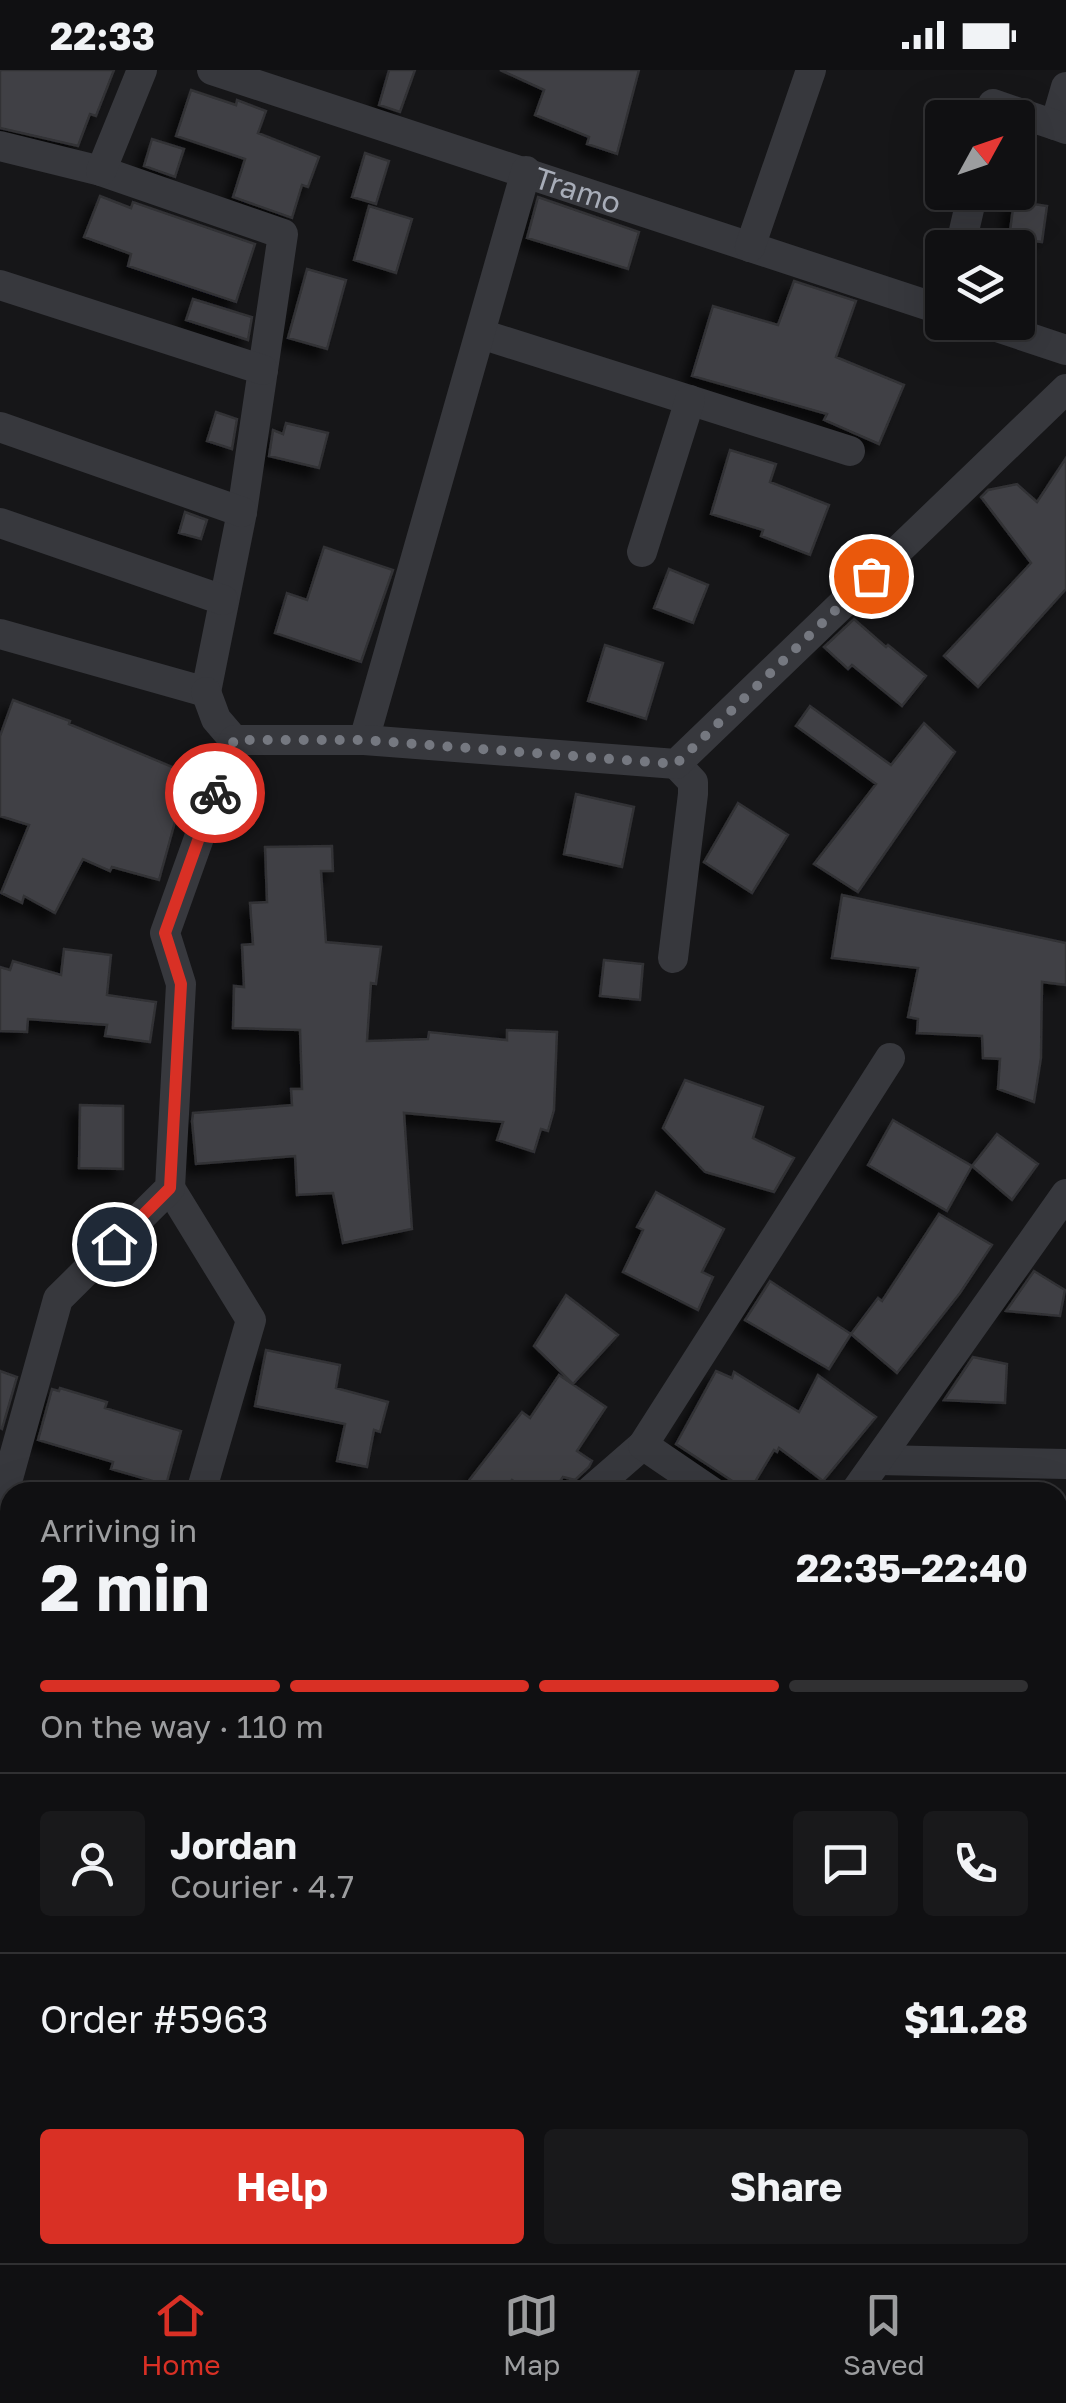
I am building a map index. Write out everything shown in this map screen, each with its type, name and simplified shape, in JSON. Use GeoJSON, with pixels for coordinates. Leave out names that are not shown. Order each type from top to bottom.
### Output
{"type":"FeatureCollection","features":[{"type":"Feature","properties":{"kind":"street"},"geometry":{"type":"LineString","coordinates":[[101,171],[142,70]]}},
{"type":"Feature","properties":{"kind":"street","name":"Tramo"},"geometry":{"type":"LineString","coordinates":[[212,70],[925,304]]}},
{"type":"Feature","properties":{"kind":"street"},"geometry":{"type":"LineString","coordinates":[[750,247],[811,70]]}},
{"type":"Feature","properties":{"kind":"street"},"geometry":{"type":"LineString","coordinates":[[1035,118],[1060,127],[1066,87]]}},
{"type":"Feature","properties":{"kind":"street"},"geometry":{"type":"LineString","coordinates":[[0,146],[101,171],[283,234],[242,512],[206,692],[216,719],[234,740],[364,740],[676,764],[693,782],[694,794],[673,958]]}},
{"type":"Feature","properties":{"kind":"street"},"geometry":{"type":"LineString","coordinates":[[364,740],[526,171]]}},
{"type":"Feature","properties":{"kind":"street"},"geometry":{"type":"LineString","coordinates":[[0,285],[263,370]]}},
{"type":"Feature","properties":{"kind":"street"},"geometry":{"type":"LineString","coordinates":[[480,334],[850,450]]}},
{"type":"Feature","properties":{"kind":"street"},"geometry":{"type":"LineString","coordinates":[[1035,340],[1066,350]]}},
{"type":"Feature","properties":{"kind":"street"},"geometry":{"type":"LineString","coordinates":[[676,764],[1066,388]]}},
{"type":"Feature","properties":{"kind":"street"},"geometry":{"type":"LineString","coordinates":[[642,552],[690,400]]}},
{"type":"Feature","properties":{"kind":"street"},"geometry":{"type":"LineString","coordinates":[[0,427],[242,512]]}},
{"type":"Feature","properties":{"kind":"street"},"geometry":{"type":"LineString","coordinates":[[0,524],[223,600]]}},
{"type":"Feature","properties":{"kind":"street"},"geometry":{"type":"LineString","coordinates":[[0,634],[206,692]]}},
{"type":"Feature","properties":{"kind":"street"},"geometry":{"type":"LineString","coordinates":[[204,1482],[251,1320],[170,1188],[181,984],[165,933],[234,740]]}},
{"type":"Feature","properties":{"kind":"street"},"geometry":{"type":"LineString","coordinates":[[601,1482],[643,1446],[890,1058]]}},
{"type":"Feature","properties":{"kind":"street"},"geometry":{"type":"LineString","coordinates":[[7,1482],[58,1299],[170,1188]]}},
{"type":"Feature","properties":{"kind":"street"},"geometry":{"type":"LineString","coordinates":[[863,1482],[1053,1232],[1066,1194]]}},
{"type":"Feature","properties":{"kind":"street"},"geometry":{"type":"LineString","coordinates":[[643,1446],[697,1482]]}},
{"type":"Feature","properties":{"kind":"street"},"geometry":{"type":"LineString","coordinates":[[878,1460],[1066,1464]]}},
{"type":"Feature","properties":{"kind":"building"},"geometry":{"type":"Polygon","coordinates":[[[0,70],[114,70],[96,116],[90,114],[78,146],[0,128],[0,70]]]}},
{"type":"Feature","properties":{"kind":"building"},"geometry":{"type":"Polygon","coordinates":[[[389,70],[415,70],[400,112],[379,105],[389,70]]]}},
{"type":"Feature","properties":{"kind":"building"},"geometry":{"type":"Polygon","coordinates":[[[500,70],[639,70],[617,154],[587,144],[589,137],[535,115],[544,90],[500,70]]]}},
{"type":"Feature","properties":{"kind":"building"},"geometry":{"type":"Polygon","coordinates":[[[191,90],[266,111],[258,133],[319,157],[308,187],[302,185],[292,218],[233,197],[245,159],[176,136],[191,90]]]}},
{"type":"Feature","properties":{"kind":"building"},"geometry":{"type":"Polygon","coordinates":[[[152,139],[184,149],[175,177],[144,166],[152,139]]]}},
{"type":"Feature","properties":{"kind":"building"},"geometry":{"type":"Polygon","coordinates":[[[365,153],[389,161],[376,204],[352,197],[365,153]]]}},
{"type":"Feature","properties":{"kind":"building"},"geometry":{"type":"Polygon","coordinates":[[[100,196],[131,208],[133,202],[255,244],[236,302],[128,266],[131,254],[84,237],[100,196]]]}},
{"type":"Feature","properties":{"kind":"building"},"geometry":{"type":"Polygon","coordinates":[[[538,197],[639,232],[628,269],[527,238],[538,197]]]}},
{"type":"Feature","properties":{"kind":"building"},"geometry":{"type":"Polygon","coordinates":[[[1035,204],[1047,206],[1042,242],[1035,241],[1035,230],[1010,230],[1013,210],[1035,210],[1035,204]]]}},
{"type":"Feature","properties":{"kind":"building"},"geometry":{"type":"Polygon","coordinates":[[[369,206],[412,219],[396,273],[354,260],[369,206]]]}},
{"type":"Feature","properties":{"kind":"building"},"geometry":{"type":"Polygon","coordinates":[[[307,269],[346,280],[327,349],[288,338],[307,269]]]}},
{"type":"Feature","properties":{"kind":"building"},"geometry":{"type":"Polygon","coordinates":[[[794,281],[856,301],[836,357],[904,385],[879,444],[824,420],[827,414],[692,376],[713,306],[778,325],[794,281]]]}},
{"type":"Feature","properties":{"kind":"building"},"geometry":{"type":"Polygon","coordinates":[[[193,299],[252,317],[248,340],[186,320],[193,299]]]}},
{"type":"Feature","properties":{"kind":"building"},"geometry":{"type":"Polygon","coordinates":[[[216,412],[237,419],[232,449],[207,441],[216,412]]]}},
{"type":"Feature","properties":{"kind":"building"},"geometry":{"type":"Polygon","coordinates":[[[286,423],[328,433],[319,468],[269,456],[273,430],[283,434],[286,423]]]}},
{"type":"Feature","properties":{"kind":"building"},"geometry":{"type":"Polygon","coordinates":[[[730,450],[776,464],[770,482],[829,505],[810,555],[761,536],[763,530],[711,514],[730,450]]]}},
{"type":"Feature","properties":{"kind":"building"},"geometry":{"type":"Polygon","coordinates":[[[1066,458],[1066,589],[978,687],[944,656],[1031,563],[981,497],[988,490],[1017,484],[1037,502],[1066,458]]]}},
{"type":"Feature","properties":{"kind":"building"},"geometry":{"type":"Polygon","coordinates":[[[185,512],[207,520],[201,539],[179,533],[185,512]]]}},
{"type":"Feature","properties":{"kind":"building"},"geometry":{"type":"Polygon","coordinates":[[[324,547],[393,570],[361,662],[275,633],[287,593],[307,600],[324,547]]]}},
{"type":"Feature","properties":{"kind":"building"},"geometry":{"type":"Polygon","coordinates":[[[669,569],[708,585],[693,623],[654,608],[669,569]]]}},
{"type":"Feature","properties":{"kind":"building"},"geometry":{"type":"Polygon","coordinates":[[[854,619],[926,676],[902,706],[852,665],[848,669],[824,647],[854,619]]]}},
{"type":"Feature","properties":{"kind":"building"},"geometry":{"type":"Polygon","coordinates":[[[605,645],[663,663],[646,719],[588,701],[605,645]]]}},
{"type":"Feature","properties":{"kind":"building"},"geometry":{"type":"Polygon","coordinates":[[[13,700],[199,778],[175,822],[159,880],[112,867],[110,871],[83,859],[55,913],[24,896],[22,903],[1,893],[29,825],[0,816],[0,736],[13,700]]]}},
{"type":"Feature","properties":{"kind":"building"},"geometry":{"type":"Polygon","coordinates":[[[810,706],[891,765],[924,723],[955,752],[858,892],[814,864],[876,784],[796,726],[810,706]]]}},
{"type":"Feature","properties":{"kind":"building"},"geometry":{"type":"Polygon","coordinates":[[[576,794],[634,807],[622,867],[564,854],[576,794]]]}},
{"type":"Feature","properties":{"kind":"building"},"geometry":{"type":"Polygon","coordinates":[[[738,803],[788,835],[752,893],[704,862],[738,803]]]}},
{"type":"Feature","properties":{"kind":"building"},"geometry":{"type":"Polygon","coordinates":[[[332,846],[333,871],[321,871],[326,942],[381,947],[376,984],[371,983],[367,1041],[428,1039],[429,1032],[507,1040],[507,1030],[557,1032],[554,1110],[548,1131],[541,1129],[534,1152],[497,1140],[503,1122],[404,1113],[412,1229],[343,1243],[333,1193],[297,1195],[295,1156],[196,1164],[192,1121],[193,1113],[292,1105],[291,1089],[302,1089],[300,1030],[233,1028],[234,986],[244,987],[242,945],[253,944],[250,903],[267,902],[265,847],[332,846]]]}},
{"type":"Feature","properties":{"kind":"building"},"geometry":{"type":"Polygon","coordinates":[[[842,895],[1066,943],[1066,985],[1042,982],[1041,1058],[1034,1102],[998,1089],[1000,1059],[983,1058],[982,1036],[917,1033],[918,1019],[908,1017],[918,968],[832,958],[842,895]]]}},
{"type":"Feature","properties":{"kind":"building"},"geometry":{"type":"Polygon","coordinates":[[[64,949],[111,955],[107,995],[156,1002],[150,1042],[105,1036],[107,1025],[28,1019],[27,1032],[0,1031],[0,967],[10,970],[13,961],[61,975],[64,949]]]}},
{"type":"Feature","properties":{"kind":"building"},"geometry":{"type":"Polygon","coordinates":[[[604,960],[643,964],[640,1000],[600,996],[604,960]]]}},
{"type":"Feature","properties":{"kind":"building"},"geometry":{"type":"Polygon","coordinates":[[[685,1080],[763,1107],[753,1138],[794,1158],[774,1192],[705,1172],[663,1128],[685,1080]]]}},
{"type":"Feature","properties":{"kind":"building"},"geometry":{"type":"Polygon","coordinates":[[[80,1105],[123,1106],[123,1169],[79,1168],[80,1105]]]}},
{"type":"Feature","properties":{"kind":"building"},"geometry":{"type":"Polygon","coordinates":[[[893,1120],[972,1166],[947,1211],[868,1165],[893,1120]]]}},
{"type":"Feature","properties":{"kind":"building"},"geometry":{"type":"Polygon","coordinates":[[[997,1134],[1038,1164],[1012,1200],[972,1166],[997,1134]]]}},
{"type":"Feature","properties":{"kind":"building"},"geometry":{"type":"Polygon","coordinates":[[[656,1192],[724,1229],[702,1272],[713,1277],[698,1310],[623,1272],[643,1230],[637,1227],[656,1192]]]}},
{"type":"Feature","properties":{"kind":"building"},"geometry":{"type":"Polygon","coordinates":[[[939,1214],[992,1245],[897,1373],[851,1334],[878,1298],[882,1301],[939,1214]]]}},
{"type":"Feature","properties":{"kind":"building"},"geometry":{"type":"Polygon","coordinates":[[[1034,1271],[1065,1290],[1060,1316],[1006,1311],[1034,1271]]]}},
{"type":"Feature","properties":{"kind":"building"},"geometry":{"type":"Polygon","coordinates":[[[770,1281],[851,1334],[829,1369],[745,1320],[770,1281]]]}},
{"type":"Feature","properties":{"kind":"building"},"geometry":{"type":"Polygon","coordinates":[[[566,1295],[618,1335],[573,1384],[534,1346],[566,1295]]]}},
{"type":"Feature","properties":{"kind":"building"},"geometry":{"type":"Polygon","coordinates":[[[266,1350],[340,1365],[336,1388],[388,1402],[380,1432],[374,1430],[367,1467],[337,1461],[345,1424],[255,1406],[266,1350]]]}},
{"type":"Feature","properties":{"kind":"building"},"geometry":{"type":"Polygon","coordinates":[[[973,1357],[1007,1364],[1005,1403],[944,1400],[973,1357]]]}},
{"type":"Feature","properties":{"kind":"building"},"geometry":{"type":"Polygon","coordinates":[[[0,1371],[17,1377],[2,1429],[0,1428],[0,1371]]]}},
{"type":"Feature","properties":{"kind":"building"},"geometry":{"type":"Polygon","coordinates":[[[716,1371],[732,1378],[734,1372],[799,1412],[818,1375],[876,1417],[823,1481],[779,1448],[755,1482],[734,1482],[676,1444],[716,1371]]]}},
{"type":"Feature","properties":{"kind":"building"},"geometry":{"type":"Polygon","coordinates":[[[559,1375],[606,1407],[577,1451],[592,1461],[575,1480],[563,1477],[560,1482],[468,1482],[522,1412],[530,1418],[559,1375]]]}},
{"type":"Feature","properties":{"kind":"building"},"geometry":{"type":"Polygon","coordinates":[[[60,1388],[107,1402],[105,1408],[181,1431],[167,1482],[111,1469],[113,1462],[38,1440],[52,1389],[60,1388]]]}},
{"type":"Feature","properties":{"kind":"way so far"},"geometry":{"type":"LineString","coordinates":[[215,793],[234,740],[364,740],[676,764],[871,576]]}},
{"type":"Feature","properties":{"kind":"route"},"geometry":{"type":"LineString","coordinates":[[114,1244],[170,1188],[181,984],[165,933],[215,793]]}}]}
